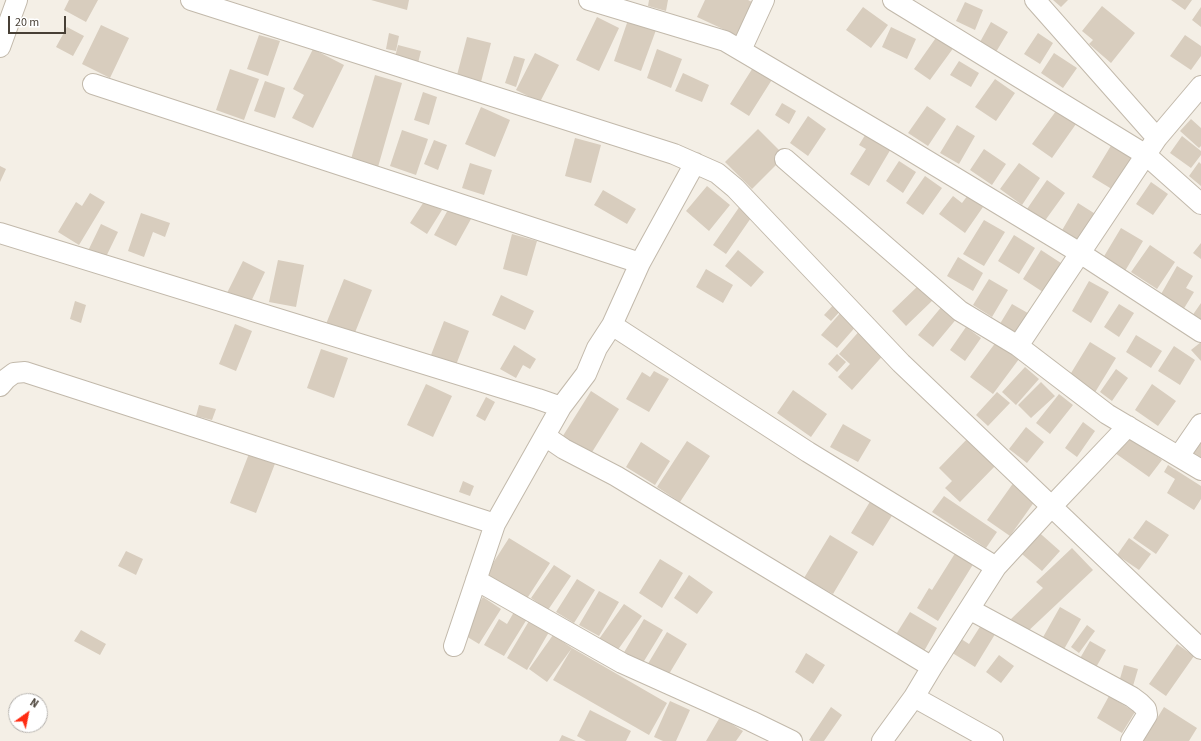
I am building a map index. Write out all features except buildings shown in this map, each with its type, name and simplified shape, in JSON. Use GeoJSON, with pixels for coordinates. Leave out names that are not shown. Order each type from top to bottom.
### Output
{"type":"FeatureCollection","features":[{"type":"Feature","properties":{"kind":"street"},"geometry":{"type":"LineString","coordinates":[[0,47],[17,0]]}},
{"type":"Feature","properties":{"kind":"street"},"geometry":{"type":"LineString","coordinates":[[191,0],[674,154],[718,173],[735,188],[901,363],[1201,649]]}},
{"type":"Feature","properties":{"kind":"street"},"geometry":{"type":"LineString","coordinates":[[589,0],[725,41],[892,139],[1080,253],[1201,332]]}},
{"type":"Feature","properties":{"kind":"street"},"geometry":{"type":"LineString","coordinates":[[741,50],[764,0]]}},
{"type":"Feature","properties":{"kind":"street"},"geometry":{"type":"LineString","coordinates":[[893,0],[1151,146]]}},
{"type":"Feature","properties":{"kind":"street"},"geometry":{"type":"LineString","coordinates":[[1035,0],[1151,146],[1201,204]]}},
{"type":"Feature","properties":{"kind":"street"},"geometry":{"type":"LineString","coordinates":[[93,84],[640,263]]}},
{"type":"Feature","properties":{"kind":"street"},"geometry":{"type":"LineString","coordinates":[[1018,346],[1151,146],[1201,86]]}},
{"type":"Feature","properties":{"kind":"street"},"geometry":{"type":"LineString","coordinates":[[785,159],[960,311],[1018,346],[1107,414],[1201,470]]}},
{"type":"Feature","properties":{"kind":"street"},"geometry":{"type":"LineString","coordinates":[[454,646],[495,524],[561,407],[586,374],[597,348],[612,325],[640,263],[695,163]]}},
{"type":"Feature","properties":{"kind":"street"},"geometry":{"type":"LineString","coordinates":[[0,233],[561,407]]}},
{"type":"Feature","properties":{"kind":"street"},"geometry":{"type":"LineString","coordinates":[[612,325],[808,452],[996,567]]}},
{"type":"Feature","properties":{"kind":"street"},"geometry":{"type":"LineString","coordinates":[[0,386],[6,378],[14,373],[25,372],[495,524]]}},
{"type":"Feature","properties":{"kind":"street"},"geometry":{"type":"LineString","coordinates":[[1179,456],[1201,424]]}},
{"type":"Feature","properties":{"kind":"street"},"geometry":{"type":"LineString","coordinates":[[882,741],[914,697],[996,567],[1128,426]]}},
{"type":"Feature","properties":{"kind":"street"},"geometry":{"type":"LineString","coordinates":[[545,436],[564,449],[616,476],[932,667]]}},
{"type":"Feature","properties":{"kind":"street"},"geometry":{"type":"LineString","coordinates":[[476,580],[622,663],[792,741]]}},
{"type":"Feature","properties":{"kind":"street"},"geometry":{"type":"LineString","coordinates":[[969,609],[1132,697],[1140,703],[1146,709],[1147,715],[1132,741]]}},
{"type":"Feature","properties":{"kind":"street"},"geometry":{"type":"LineString","coordinates":[[914,697],[993,741]]}}]}
